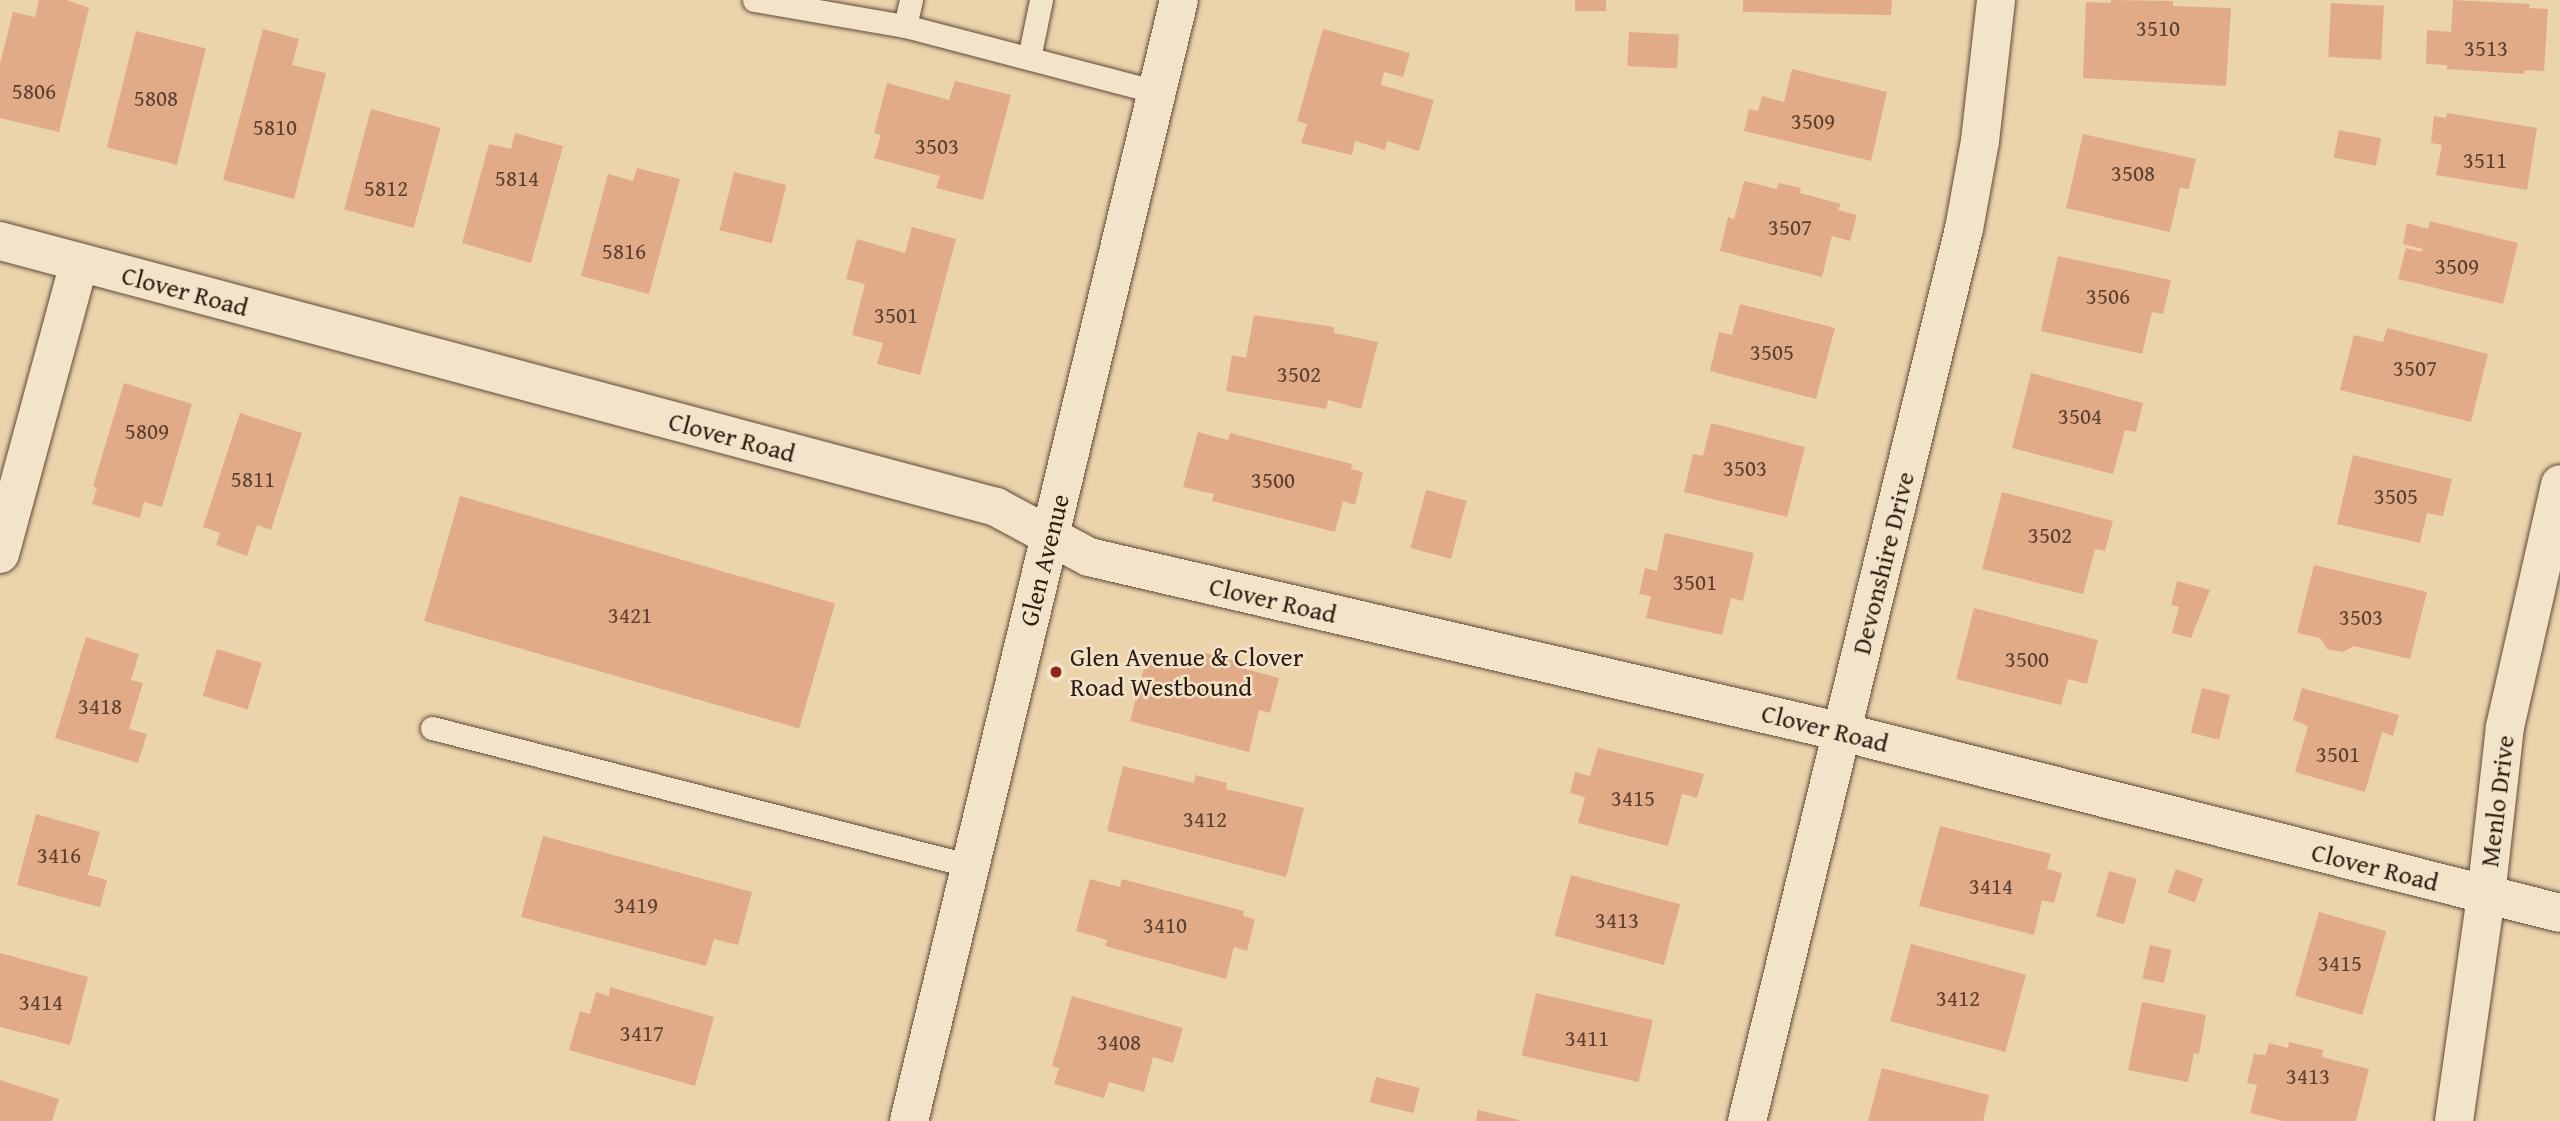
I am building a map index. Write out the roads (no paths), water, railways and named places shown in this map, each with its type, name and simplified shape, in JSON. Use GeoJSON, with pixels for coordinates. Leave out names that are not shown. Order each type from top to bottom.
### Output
{"type":"FeatureCollection","features":[{"type":"Feature","properties":{"kind":"street","name":"Glen Avenue"},"geometry":{"type":"LineString","coordinates":[[909,1121],[1179,0]]}},
{"type":"Feature","properties":{"kind":"street","name":"Devonshire Drive"},"geometry":{"type":"LineString","coordinates":[[1747,1121],[1964,229],[1980,141],[1996,0]]}},
{"type":"Feature","properties":{"kind":"street","name":"Clover Road"},"geometry":{"type":"LineString","coordinates":[[0,242],[996,507],[1089,557],[1842,732],[2560,913]]}},
{"type":"Feature","properties":{"kind":"street"},"geometry":{"type":"LineString","coordinates":[[0,554],[79,263]]}},
{"type":"Feature","properties":{"kind":"street","name":"Menlo Drive"},"geometry":{"type":"LineString","coordinates":[[2454,1121],[2486,896],[2505,727],[2560,484]]}},
{"type":"Feature","properties":{"kind":"lane"},"geometry":{"type":"LineString","coordinates":[[754,0],[905,26],[1157,92]]}},
{"type":"Feature","properties":{"kind":"lane"},"geometry":{"type":"LineString","coordinates":[[905,26],[911,0]]}},
{"type":"Feature","properties":{"kind":"lane"},"geometry":{"type":"LineString","coordinates":[[1029,58],[1041,0]]}},
{"type":"Feature","properties":{"kind":"lane"},"geometry":{"type":"LineString","coordinates":[[432,728],[971,866]]}},
{"type":"Feature","properties":{"kind":"place","name":"Glen Avenue & Clover Road Westbound"},"geometry":{"type":"Point","coordinates":[1056,672]}}]}
